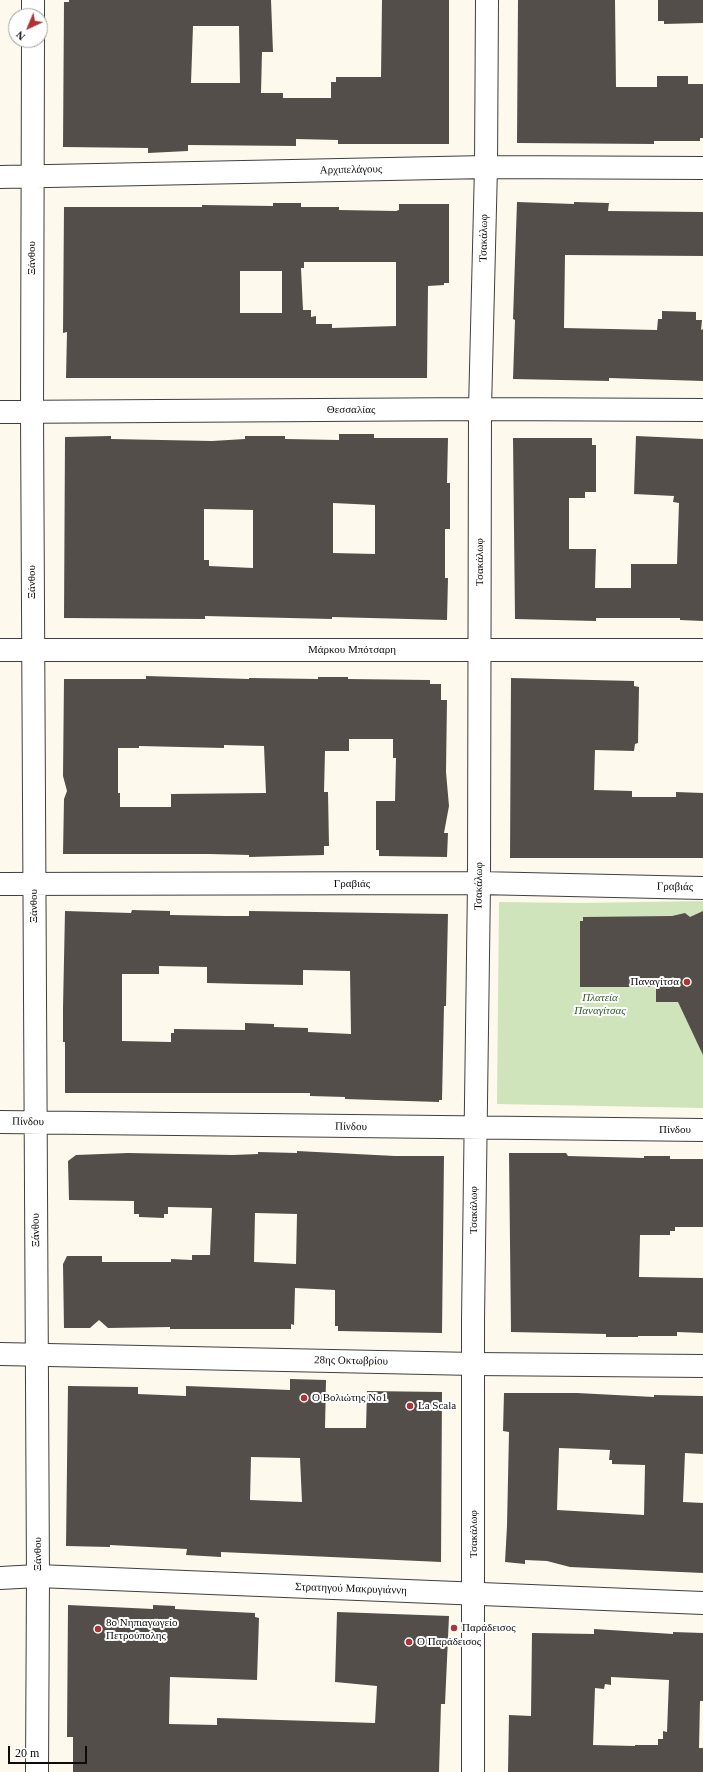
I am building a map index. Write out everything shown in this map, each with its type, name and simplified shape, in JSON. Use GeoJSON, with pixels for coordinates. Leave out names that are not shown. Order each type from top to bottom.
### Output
{"type":"FeatureCollection","features":[{"type":"Feature","properties":{"kind":"street","name":"Τσακάλωφ"},"geometry":{"type":"LineString","coordinates":[[473,1772],[475,1129],[479,883],[480,409],[486,167],[487,0]]}},
{"type":"Feature","properties":{"kind":"street","name":"Ξάνθου"},"geometry":{"type":"LineString","coordinates":[[32,48],[32,650],[38,1576],[37,1772]]}},
{"type":"Feature","properties":{"kind":"street","name":"Αρχιπελάγους"},"geometry":{"type":"LineString","coordinates":[[0,178],[486,167],[703,168]]}},
{"type":"Feature","properties":{"kind":"street","name":"Θεσσαλίας"},"geometry":{"type":"LineString","coordinates":[[0,412],[480,409],[703,410]]}},
{"type":"Feature","properties":{"kind":"street","name":"Μάρκου Μπότσαρη"},"geometry":{"type":"LineString","coordinates":[[0,650],[703,650]]}},
{"type":"Feature","properties":{"kind":"street","name":"Γραβιάς"},"geometry":{"type":"LineString","coordinates":[[0,884],[479,883],[703,888]]}},
{"type":"Feature","properties":{"kind":"street","name":"Πίνδου"},"geometry":{"type":"LineString","coordinates":[[0,1122],[475,1129],[703,1130]]}},
{"type":"Feature","properties":{"kind":"street","name":"28ης Οκτωβρίου"},"geometry":{"type":"LineString","coordinates":[[0,1354],[474,1364],[703,1366]]}},
{"type":"Feature","properties":{"kind":"street","name":"Στρατηγού Μακρυγιάννη"},"geometry":{"type":"LineString","coordinates":[[0,1578],[38,1576],[703,1603]]}},
{"type":"Feature","properties":{"kind":"green space","name":"Πλατεία Παναγίτσας"},"geometry":{"type":"Polygon","coordinates":[[[703,901],[703,1108],[497,1104],[499,902],[581,903],[703,901]]]}},
{"type":"Feature","properties":{"kind":"building"},"geometry":{"type":"Polygon","coordinates":[[[69,0],[271,0],[273,52],[262,52],[261,93],[283,93],[283,98],[331,98],[331,82],[336,82],[336,77],[381,77],[382,0],[449,0],[449,144],[338,144],[338,140],[296,139],[296,146],[188,145],[188,151],[148,153],[148,148],[63,147],[64,2],[69,2],[69,0]],[[193,26],[191,83],[240,83],[239,26],[193,26]]]}},
{"type":"Feature","properties":{"kind":"building"},"geometry":{"type":"Polygon","coordinates":[[[518,0],[615,0],[616,87],[657,87],[657,76],[688,76],[688,84],[703,84],[703,138],[700,138],[700,141],[654,141],[654,144],[517,143],[518,0]]]}},
{"type":"Feature","properties":{"kind":"building"},"geometry":{"type":"Polygon","coordinates":[[[658,0],[703,0],[703,23],[664,24],[664,21],[658,21],[658,0]]]}},
{"type":"Feature","properties":{"kind":"building"},"geometry":{"type":"Polygon","coordinates":[[[517,202],[574,204],[574,202],[609,203],[608,211],[703,212],[703,256],[565,255],[564,328],[657,330],[658,319],[662,319],[662,311],[696,312],[696,320],[702,320],[701,330],[703,329],[703,381],[609,378],[609,381],[513,379],[515,320],[513,319],[517,202]]]}},
{"type":"Feature","properties":{"kind":"building"},"geometry":{"type":"Polygon","coordinates":[[[273,203],[301,203],[301,207],[339,207],[339,210],[396,211],[399,210],[399,204],[449,204],[449,283],[444,283],[444,285],[428,286],[427,378],[66,378],[67,332],[63,333],[64,207],[202,207],[202,205],[273,206],[273,203]],[[304,262],[304,268],[301,268],[303,310],[311,310],[311,317],[316,316],[316,324],[332,324],[332,328],[396,326],[396,262],[304,262]],[[240,271],[240,313],[282,313],[282,271],[240,271]]]}},
{"type":"Feature","properties":{"kind":"building"},"geometry":{"type":"Polygon","coordinates":[[[339,434],[374,434],[374,438],[448,438],[447,483],[450,483],[450,529],[445,529],[445,578],[448,578],[447,620],[205,616],[205,619],[64,618],[65,437],[111,436],[111,439],[212,441],[245,439],[245,436],[285,436],[285,439],[339,440],[339,434]],[[333,503],[333,553],[375,554],[375,505],[333,503]],[[204,509],[204,560],[209,560],[209,566],[253,568],[253,510],[204,509]]]}},
{"type":"Feature","properties":{"kind":"building"},"geometry":{"type":"Polygon","coordinates":[[[636,436],[703,439],[703,621],[680,620],[680,618],[596,618],[596,621],[515,619],[513,438],[592,438],[592,445],[596,445],[596,492],[585,492],[585,498],[569,498],[569,549],[596,549],[595,588],[631,588],[631,564],[677,564],[679,503],[673,502],[674,496],[634,494],[636,436]]]}},
{"type":"Feature","properties":{"kind":"building"},"geometry":{"type":"Polygon","coordinates":[[[146,676],[249,679],[318,679],[318,677],[348,677],[348,679],[430,680],[430,684],[441,684],[441,700],[447,700],[446,772],[449,806],[444,833],[448,833],[447,857],[379,856],[379,850],[376,850],[376,801],[395,801],[396,758],[393,758],[393,739],[349,739],[349,751],[325,751],[324,792],[328,792],[329,846],[324,846],[324,855],[249,857],[249,855],[209,854],[63,854],[64,799],[67,791],[63,776],[64,679],[146,679],[146,676]],[[224,745],[224,748],[139,746],[139,748],[118,748],[118,793],[120,793],[120,807],[171,807],[171,794],[266,793],[264,746],[224,745]]]}},
{"type":"Feature","properties":{"kind":"building"},"geometry":{"type":"Polygon","coordinates":[[[511,678],[634,681],[634,686],[639,687],[638,743],[635,744],[634,751],[595,750],[594,790],[632,791],[632,797],[676,797],[676,792],[703,793],[703,858],[510,858],[511,678]]]}},
{"type":"Feature","properties":{"kind":"building"},"geometry":{"type":"Polygon","coordinates":[[[132,910],[170,911],[170,915],[226,916],[249,916],[249,911],[448,914],[442,1100],[439,1100],[439,1102],[345,1099],[345,1097],[310,1096],[310,1093],[65,1093],[63,1008],[65,911],[131,913],[132,910]],[[159,966],[159,974],[122,974],[122,1041],[171,1042],[171,1033],[174,1033],[174,1029],[245,1030],[245,1023],[274,1024],[274,1027],[308,1028],[308,1032],[351,1034],[350,971],[303,970],[303,985],[207,983],[207,967],[159,966]]]}},
{"type":"Feature","properties":{"kind":"building"},"geometry":{"type":"Polygon","coordinates":[[[703,911],[703,1055],[678,1002],[656,1002],[656,987],[580,987],[580,921],[583,921],[583,917],[672,916],[685,913],[690,917],[703,911]]]}},
{"type":"Feature","properties":{"kind":"building"},"geometry":{"type":"Polygon","coordinates":[[[297,1151],[395,1156],[444,1156],[442,1333],[338,1331],[338,1326],[335,1326],[335,1290],[295,1288],[294,1325],[291,1324],[291,1329],[170,1329],[170,1327],[108,1328],[99,1320],[90,1328],[64,1328],[63,1264],[67,1256],[102,1256],[102,1262],[171,1262],[171,1259],[192,1260],[192,1255],[210,1255],[212,1208],[168,1207],[168,1214],[164,1214],[164,1218],[139,1217],[139,1214],[134,1214],[134,1201],[69,1200],[68,1161],[76,1155],[128,1153],[233,1155],[258,1154],[258,1152],[297,1153],[297,1151]],[[255,1213],[254,1262],[296,1264],[297,1214],[255,1213]]]}},
{"type":"Feature","properties":{"kind":"building"},"geometry":{"type":"Polygon","coordinates":[[[509,1153],[566,1153],[568,1156],[644,1158],[644,1156],[670,1156],[670,1159],[703,1159],[703,1227],[675,1227],[675,1231],[670,1231],[670,1235],[640,1235],[639,1277],[703,1278],[703,1333],[677,1332],[677,1336],[606,1337],[606,1334],[511,1332],[509,1153]]]}},
{"type":"Feature","properties":{"kind":"building"},"geometry":{"type":"Polygon","coordinates":[[[290,1379],[326,1380],[325,1428],[366,1428],[367,1391],[442,1392],[441,1562],[221,1552],[221,1557],[186,1555],[187,1549],[110,1545],[110,1547],[66,1546],[68,1386],[138,1387],[138,1394],[186,1396],[186,1386],[290,1390],[290,1379]],[[251,1457],[250,1500],[302,1502],[300,1458],[251,1457]]]}},
{"type":"Feature","properties":{"kind":"building"},"geometry":{"type":"Polygon","coordinates":[[[504,1393],[577,1393],[654,1397],[654,1395],[703,1396],[703,1454],[685,1453],[683,1502],[703,1503],[703,1573],[570,1567],[547,1561],[525,1560],[525,1564],[505,1562],[509,1432],[503,1431],[504,1393]],[[559,1448],[557,1510],[644,1515],[645,1465],[612,1464],[612,1460],[609,1460],[610,1450],[559,1448]]]}},
{"type":"Feature","properties":{"kind":"building"},"geometry":{"type":"Polygon","coordinates":[[[68,1605],[153,1609],[153,1605],[175,1606],[175,1609],[255,1613],[255,1617],[259,1618],[257,1680],[170,1677],[169,1724],[217,1725],[217,1718],[375,1723],[377,1686],[335,1682],[337,1612],[449,1616],[445,1704],[441,1704],[439,1772],[73,1772],[73,1737],[67,1737],[68,1605]]]}},
{"type":"Feature","properties":{"kind":"building"},"geometry":{"type":"Polygon","coordinates":[[[594,1629],[673,1634],[673,1632],[703,1633],[703,1701],[700,1701],[699,1748],[703,1748],[703,1772],[508,1772],[509,1715],[531,1716],[532,1633],[594,1634],[594,1629]],[[611,1677],[611,1685],[605,1684],[604,1689],[595,1688],[593,1745],[658,1745],[658,1739],[663,1739],[663,1731],[667,1732],[669,1680],[611,1677]]]}},
{"type":"Feature","properties":{"kind":"place","name":"Παναγίτσα"},"geometry":{"type":"Point","coordinates":[687,982]}},
{"type":"Feature","properties":{"kind":"place","name":"Ο Βολιώτης Νο1"},"geometry":{"type":"Point","coordinates":[304,1398]}},
{"type":"Feature","properties":{"kind":"place","name":"La Scala"},"geometry":{"type":"Point","coordinates":[410,1406]}},
{"type":"Feature","properties":{"kind":"place","name":"Παράδεισος"},"geometry":{"type":"Point","coordinates":[454,1628]}},
{"type":"Feature","properties":{"kind":"place","name":"8ο Νηπιαγωγείο Πετρούπολης"},"geometry":{"type":"Point","coordinates":[98,1629]}},
{"type":"Feature","properties":{"kind":"place","name":"Ο Παράδεισος"},"geometry":{"type":"Point","coordinates":[409,1642]}}]}
